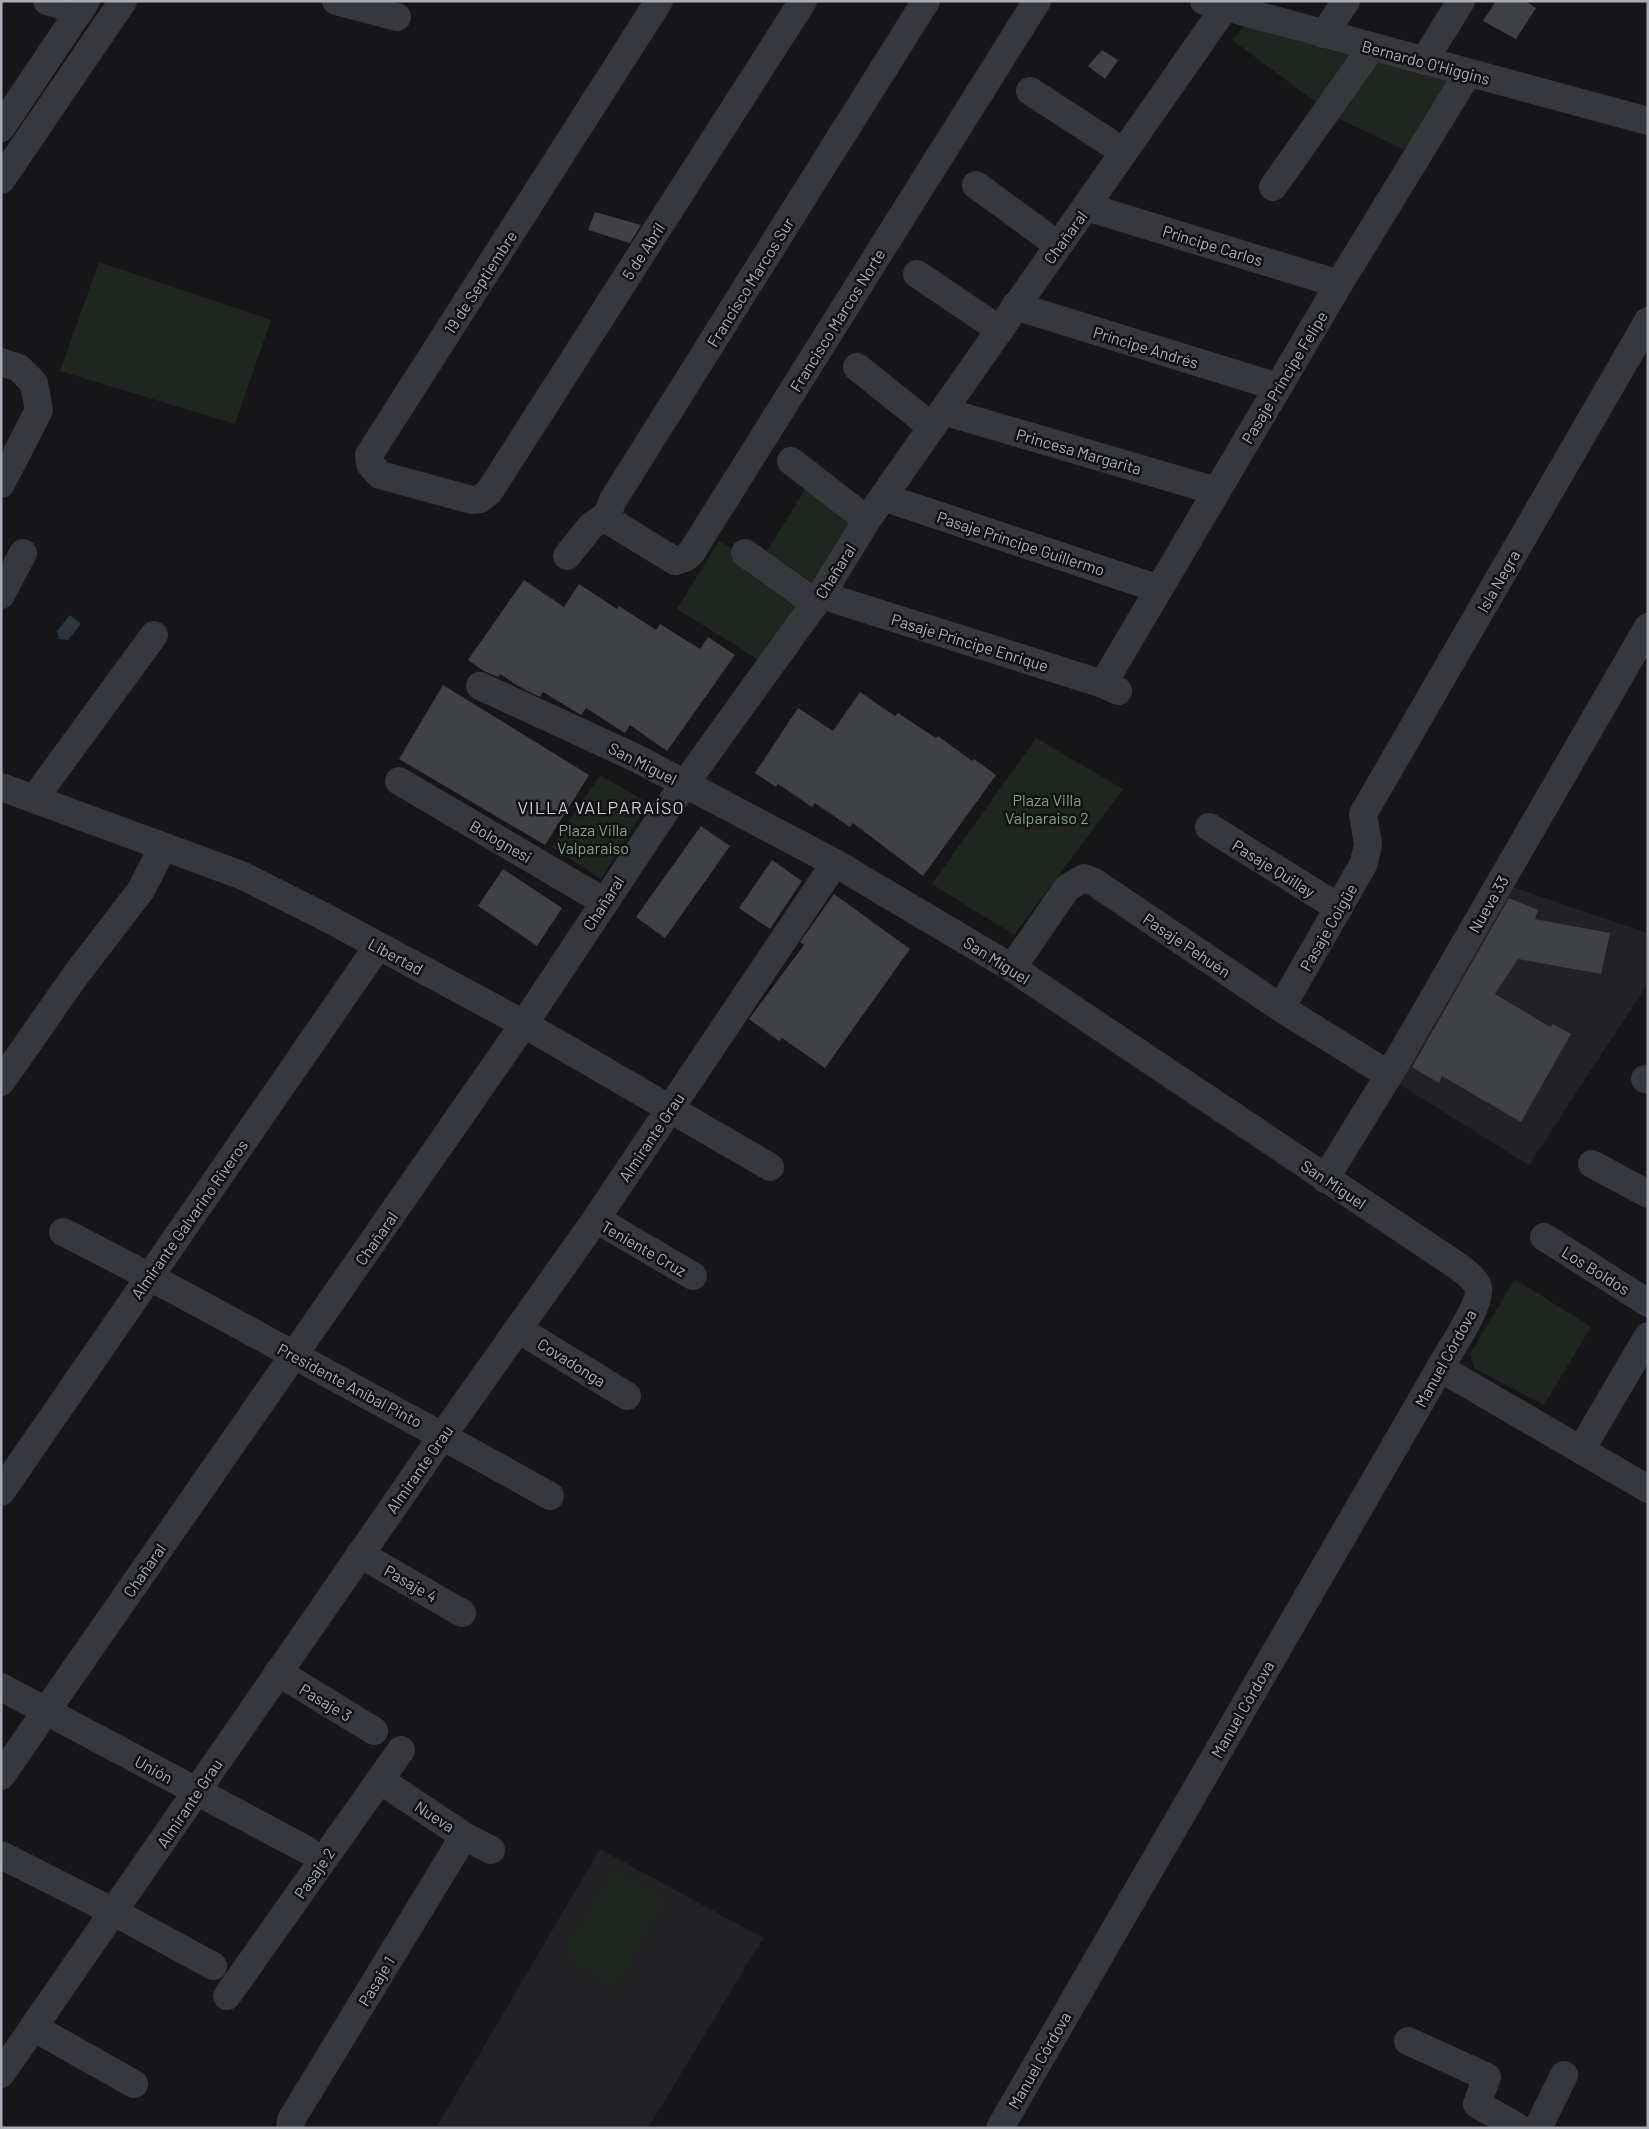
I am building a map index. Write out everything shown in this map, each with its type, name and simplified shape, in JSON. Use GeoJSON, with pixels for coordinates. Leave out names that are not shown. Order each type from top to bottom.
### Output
{"type":"FeatureCollection","features":[{"type":"Feature","properties":{"kind":"street"},"geometry":{"type":"LineString","coordinates":[[1,128],[83,6],[47,1]]}},
{"type":"Feature","properties":{"kind":"street"},"geometry":{"type":"LineString","coordinates":[[1,180],[123,1]]}},
{"type":"Feature","properties":{"kind":"street"},"geometry":{"type":"LineString","coordinates":[[336,1],[397,17]]}},
{"type":"Feature","properties":{"kind":"street","name":"19 de Septiembre"},"geometry":{"type":"LineString","coordinates":[[480,499],[460,498],[380,475],[370,464],[369,455],[659,1]]}},
{"type":"Feature","properties":{"kind":"street","name":"5 de Abril"},"geometry":{"type":"LineString","coordinates":[[480,499],[489,492],[803,1]]}},
{"type":"Feature","properties":{"kind":"street","name":"Francisco Marcos Sur"},"geometry":{"type":"LineString","coordinates":[[568,556],[591,526],[607,515],[612,500],[926,1]]}},
{"type":"Feature","properties":{"kind":"street","name":"Francisco Marcos Norte"},"geometry":{"type":"LineString","coordinates":[[607,515],[614,523],[675,561],[685,558],[691,552],[1037,1]]}},
{"type":"Feature","properties":{"kind":"street"},"geometry":{"type":"LineString","coordinates":[[1324,34],[1346,1]]}},
{"type":"Feature","properties":{"kind":"street"},"geometry":{"type":"LineString","coordinates":[[1424,61],[1461,1]]}},
{"type":"Feature","properties":{"kind":"street","name":"Bernardo O'Higgins"},"geometry":{"type":"LineString","coordinates":[[1215,4],[1648,121]]}},
{"type":"Feature","properties":{"kind":"street","name":"Chañaral"},"geometry":{"type":"LineString","coordinates":[[1,1776],[524,1024],[603,901],[818,599],[867,520],[1015,306],[1087,207],[1124,152],[1215,4]]}},
{"type":"Feature","properties":{"kind":"street"},"geometry":{"type":"LineString","coordinates":[[1273,187],[1372,47]]}},
{"type":"Feature","properties":{"kind":"street","name":"Pasaje Príncipe Felipe"},"geometry":{"type":"LineString","coordinates":[[1110,688],[1159,589],[1216,491],[1339,284],[1468,73]]}},
{"type":"Feature","properties":{"kind":"street"},"geometry":{"type":"LineString","coordinates":[[1030,91],[1124,152]]}},
{"type":"Feature","properties":{"kind":"street"},"geometry":{"type":"LineString","coordinates":[[976,185],[1058,246]]}},
{"type":"Feature","properties":{"kind":"street","name":"Príncipe Carlos"},"geometry":{"type":"LineString","coordinates":[[1087,207],[1339,284]]}},
{"type":"Feature","properties":{"kind":"street"},"geometry":{"type":"LineString","coordinates":[[917,274],[1000,330]]}},
{"type":"Feature","properties":{"kind":"street","name":"Príncipe Andrés"},"geometry":{"type":"LineString","coordinates":[[1015,306],[1278,387]]}},
{"type":"Feature","properties":{"kind":"street","name":"Isla Negra"},"geometry":{"type":"LineString","coordinates":[[1368,844],[1363,814],[1648,321]]}},
{"type":"Feature","properties":{"kind":"street"},"geometry":{"type":"LineString","coordinates":[[1,362],[19,368],[34,383],[39,410],[1,484]]}},
{"type":"Feature","properties":{"kind":"street"},"geometry":{"type":"LineString","coordinates":[[857,367],[938,419]]}},
{"type":"Feature","properties":{"kind":"street","name":"Princesa Margarita"},"geometry":{"type":"LineString","coordinates":[[938,419],[1216,491]]}},
{"type":"Feature","properties":{"kind":"street"},"geometry":{"type":"LineString","coordinates":[[791,461],[867,520]]}},
{"type":"Feature","properties":{"kind":"street","name":"Pasaje Príncipe Guillermo"},"geometry":{"type":"LineString","coordinates":[[883,497],[1159,589]]}},
{"type":"Feature","properties":{"kind":"street"},"geometry":{"type":"LineString","coordinates":[[1,595],[23,553]]}},
{"type":"Feature","properties":{"kind":"street","name":"Pasaje Príncipe Enrique"},"geometry":{"type":"LineString","coordinates":[[745,553],[818,599],[1110,688]]}},
{"type":"Feature","properties":{"kind":"street","name":"Nueva 33"},"geometry":{"type":"LineString","coordinates":[[1325,1178],[1389,1075],[1648,627]]}},
{"type":"Feature","properties":{"kind":"street"},"geometry":{"type":"LineString","coordinates":[[34,799],[154,635]]}},
{"type":"Feature","properties":{"kind":"street","name":"San Miguel"},"geometry":{"type":"LineString","coordinates":[[480,686],[638,759],[835,863],[1012,968],[1468,1274],[1478,1289]]}},
{"type":"Feature","properties":{"kind":"street","name":"Bolognesi"},"geometry":{"type":"LineString","coordinates":[[399,781],[603,901]]}},
{"type":"Feature","properties":{"kind":"street","name":"Libertad"},"geometry":{"type":"LineString","coordinates":[[1,787],[241,875],[325,917],[524,1024],[770,1167]]}},
{"type":"Feature","properties":{"kind":"street","name":"Pasaje Quillay"},"geometry":{"type":"LineString","coordinates":[[1209,827],[1340,908]]}},
{"type":"Feature","properties":{"kind":"street","name":"Pasaje Coigüe"},"geometry":{"type":"LineString","coordinates":[[1281,1008],[1340,908],[1364,863],[1368,844]]}},
{"type":"Feature","properties":{"kind":"street"},"geometry":{"type":"LineString","coordinates":[[1,1082],[75,976],[141,890],[163,847]]}},
{"type":"Feature","properties":{"kind":"street","name":"Almirante Grau"},"geometry":{"type":"LineString","coordinates":[[1,2074],[360,1554],[596,1219],[835,863]]}},
{"type":"Feature","properties":{"kind":"street","name":"Pasaje Pehuén"},"geometry":{"type":"LineString","coordinates":[[1012,968],[1067,888],[1084,878],[1094,882],[1281,1008],[1389,1075]]}},
{"type":"Feature","properties":{"kind":"street","name":"Almirante Galvarino Riveros"},"geometry":{"type":"LineString","coordinates":[[1,1492],[378,946]]}},
{"type":"Feature","properties":{"kind":"street"},"geometry":{"type":"LineString","coordinates":[[1592,1164],[1648,1194]]}},
{"type":"Feature","properties":{"kind":"street","name":"Teniente Cruz"},"geometry":{"type":"LineString","coordinates":[[596,1219],[693,1276]]}},
{"type":"Feature","properties":{"kind":"street","name":"Presidente Aníbal Pinto"},"geometry":{"type":"LineString","coordinates":[[63,1232],[150,1275],[294,1356],[443,1435],[550,1496]]}},
{"type":"Feature","properties":{"kind":"street","name":"Los Boldos"},"geometry":{"type":"LineString","coordinates":[[1544,1237],[1648,1303]]}},
{"type":"Feature","properties":{"kind":"street","name":"Manuel Córdova"},"geometry":{"type":"LineString","coordinates":[[1000,2128],[1440,1368],[1473,1309],[1478,1296],[1478,1289]]}},
{"type":"Feature","properties":{"kind":"street","name":"Covadonga"},"geometry":{"type":"LineString","coordinates":[[518,1329],[627,1396]]}},
{"type":"Feature","properties":{"kind":"street"},"geometry":{"type":"LineString","coordinates":[[1581,1450],[1648,1336]]}},
{"type":"Feature","properties":{"kind":"street"},"geometry":{"type":"LineString","coordinates":[[1440,1368],[1648,1488]]}},
{"type":"Feature","properties":{"kind":"street","name":"Pasaje 4"},"geometry":{"type":"LineString","coordinates":[[360,1554],[462,1613]]}},
{"type":"Feature","properties":{"kind":"street","name":"Pasaje 3"},"geometry":{"type":"LineString","coordinates":[[278,1672],[374,1731]]}},
{"type":"Feature","properties":{"kind":"street","name":"Unión"},"geometry":{"type":"LineString","coordinates":[[1,1687],[307,1850]]}},
{"type":"Feature","properties":{"kind":"street","name":"Pasaje 2"},"geometry":{"type":"LineString","coordinates":[[227,1996],[401,1750]]}},
{"type":"Feature","properties":{"kind":"street","name":"Nueva"},"geometry":{"type":"LineString","coordinates":[[380,1780],[464,1836],[491,1850]]}},
{"type":"Feature","properties":{"kind":"street","name":"Pasaje 1"},"geometry":{"type":"LineString","coordinates":[[290,2128],[291,2120],[464,1836]]}},
{"type":"Feature","properties":{"kind":"street"},"geometry":{"type":"LineString","coordinates":[[1,1855],[114,1912],[213,1966]]}},
{"type":"Feature","properties":{"kind":"street"},"geometry":{"type":"LineString","coordinates":[[33,2027],[134,2084]]}},
{"type":"Feature","properties":{"kind":"street"},"geometry":{"type":"LineString","coordinates":[[1408,2041],[1488,2077],[1477,2104],[1519,2128]]}},
{"type":"Feature","properties":{"kind":"street"},"geometry":{"type":"LineString","coordinates":[[1538,2128],[1564,2075]]}},
{"type":"Feature","properties":{"kind":"shaded area"},"geometry":{"type":"Polygon","coordinates":[[[70,615],[81,624],[68,640],[59,639],[57,631],[70,615]]]}},
{"type":"Feature","properties":{"kind":"shaded area"},"geometry":{"type":"Polygon","coordinates":[[[1509,886],[1648,933],[1648,983],[1529,1165],[1396,1082],[1509,886]]]}},
{"type":"Feature","properties":{"kind":"shaded area"},"geometry":{"type":"Polygon","coordinates":[[[600,1849],[763,1938],[648,2128],[436,2128],[600,1849]]]}},
{"type":"Feature","properties":{"kind":"green space"},"geometry":{"type":"Polygon","coordinates":[[[1247,23],[1455,81],[1407,151],[1337,118],[1232,40],[1247,23]]]}},
{"type":"Feature","properties":{"kind":"green space"},"geometry":{"type":"Polygon","coordinates":[[[99,262],[271,320],[235,424],[60,371],[99,262]]]}},
{"type":"Feature","properties":{"kind":"green space"},"geometry":{"type":"Polygon","coordinates":[[[809,483],[857,521],[759,660],[677,609],[719,541],[759,564],[809,483]]]}},
{"type":"Feature","properties":{"kind":"green space","name":"Plaza Villa Valparaiso 2"},"geometry":{"type":"Polygon","coordinates":[[[1036,738],[1123,789],[1014,935],[932,884],[1036,738]]]}},
{"type":"Feature","properties":{"kind":"green space","name":"Plaza Villa Valparaiso"},"geometry":{"type":"Polygon","coordinates":[[[600,775],[648,803],[601,879],[552,847],[600,775]]]}},
{"type":"Feature","properties":{"kind":"green space"},"geometry":{"type":"Polygon","coordinates":[[[1515,1279],[1591,1327],[1544,1405],[1474,1368],[1470,1354],[1515,1279]]]}},
{"type":"Feature","properties":{"kind":"green space"},"geometry":{"type":"Polygon","coordinates":[[[614,1867],[668,1898],[615,1988],[561,1957],[614,1867]]]}},
{"type":"Feature","properties":{"kind":"building"},"geometry":{"type":"Polygon","coordinates":[[[1496,1],[1525,1],[1536,8],[1516,39],[1483,21],[1496,1]]]}},
{"type":"Feature","properties":{"kind":"building"},"geometry":{"type":"Polygon","coordinates":[[[1102,50],[1118,60],[1105,79],[1088,66],[1102,50]]]}},
{"type":"Feature","properties":{"kind":"building"},"geometry":{"type":"Polygon","coordinates":[[[595,212],[641,225],[630,243],[588,230],[595,212]]]}},
{"type":"Feature","properties":{"kind":"building"},"geometry":{"type":"Polygon","coordinates":[[[524,580],[564,607],[579,584],[617,609],[619,606],[656,630],[660,624],[700,649],[708,637],[735,655],[667,751],[630,725],[625,733],[586,708],[581,715],[543,692],[540,697],[500,674],[498,677],[484,671],[468,660],[524,580]]]}},
{"type":"Feature","properties":{"kind":"building"},"geometry":{"type":"Polygon","coordinates":[[[443,685],[589,775],[545,845],[399,759],[443,685]]]}},
{"type":"Feature","properties":{"kind":"building"},"geometry":{"type":"Polygon","coordinates":[[[860,692],[895,716],[898,713],[936,738],[938,736],[972,761],[974,759],[996,775],[923,876],[853,823],[850,827],[815,803],[812,807],[778,784],[776,787],[755,773],[798,708],[833,731],[860,692]]]}},
{"type":"Feature","properties":{"kind":"building"},"geometry":{"type":"Polygon","coordinates":[[[701,826],[730,846],[665,938],[636,917],[701,826]]]}},
{"type":"Feature","properties":{"kind":"building"},"geometry":{"type":"Polygon","coordinates":[[[772,860],[802,881],[770,929],[739,908],[772,860]]]}},
{"type":"Feature","properties":{"kind":"building"},"geometry":{"type":"Polygon","coordinates":[[[503,869],[562,908],[537,946],[478,906],[503,869]]]}},
{"type":"Feature","properties":{"kind":"building"},"geometry":{"type":"Polygon","coordinates":[[[834,894],[910,949],[825,1068],[782,1038],[779,1041],[749,1019],[804,945],[800,942],[834,894]]]}},
{"type":"Feature","properties":{"kind":"building"},"geometry":{"type":"Polygon","coordinates":[[[1509,898],[1538,910],[1535,919],[1610,933],[1601,974],[1518,959],[1495,994],[1550,1027],[1553,1024],[1571,1034],[1521,1122],[1442,1076],[1439,1083],[1412,1067],[1509,898]]]}},
{"type":"Feature","properties":{"kind":"district","name":"VILLA VALPARAÍSO"},"geometry":{"type":"Point","coordinates":[601,807]}}]}
